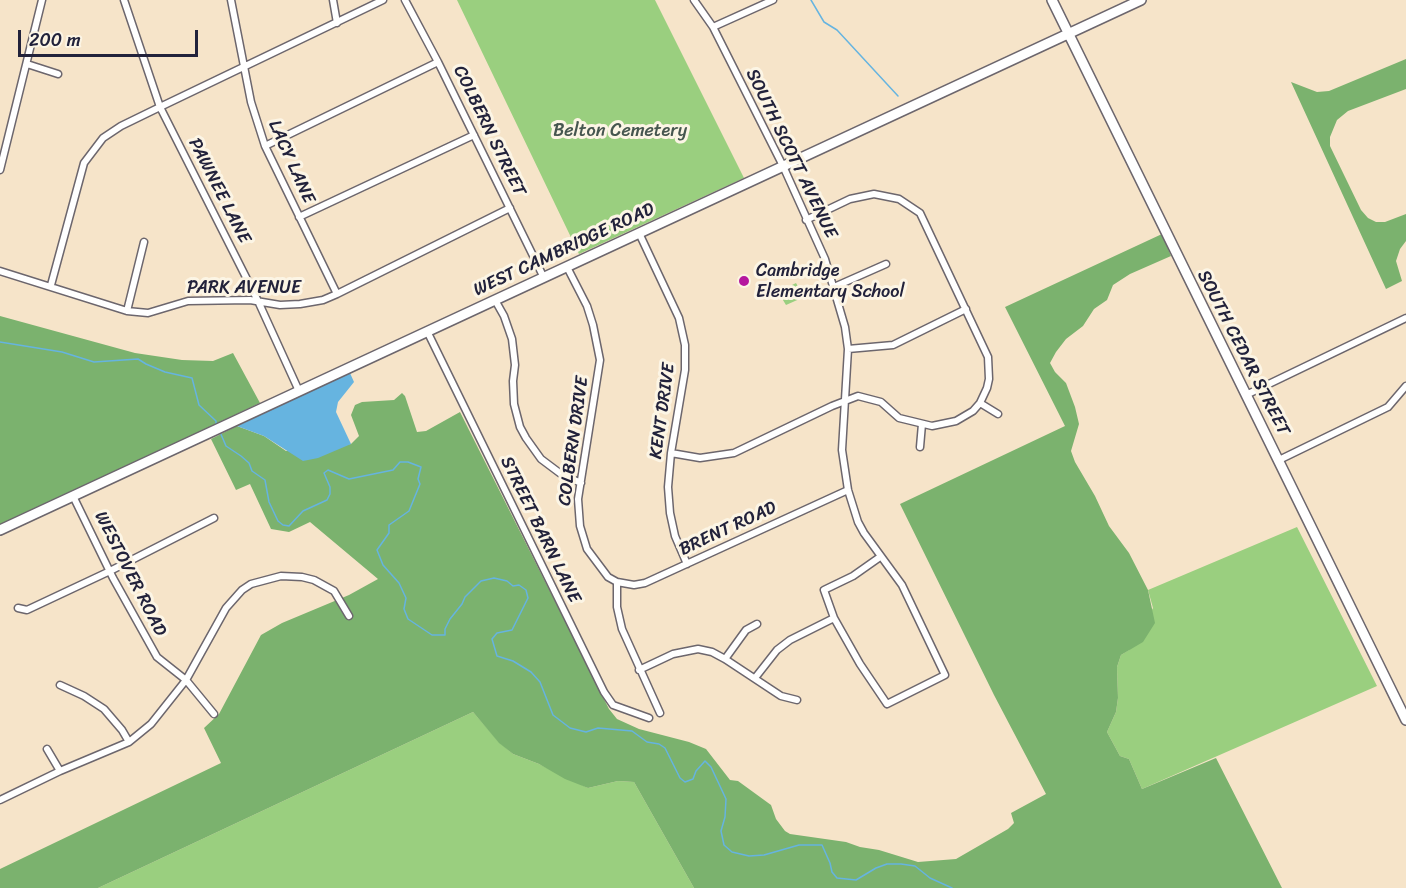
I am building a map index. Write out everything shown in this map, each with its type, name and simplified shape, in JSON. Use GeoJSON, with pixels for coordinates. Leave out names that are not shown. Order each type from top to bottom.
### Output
{"type":"FeatureCollection","features":[{"type":"Feature","properties":{"kind":"street"},"geometry":{"type":"LineString","coordinates":[[0,170],[42,0]]}},
{"type":"Feature","properties":{"kind":"street","name":"PAWNEE LANE"},"geometry":{"type":"LineString","coordinates":[[123,0],[160,106],[258,301],[299,391]]}},
{"type":"Feature","properties":{"kind":"street","name":"LACY LANE"},"geometry":{"type":"LineString","coordinates":[[231,0],[251,102],[265,146],[337,294]]}},
{"type":"Feature","properties":{"kind":"street"},"geometry":{"type":"LineString","coordinates":[[333,0],[337,23]]}},
{"type":"Feature","properties":{"kind":"street"},"geometry":{"type":"LineString","coordinates":[[51,285],[84,164],[103,138],[160,106],[383,0]]}},
{"type":"Feature","properties":{"kind":"street","name":"COLBERN STREET"},"geometry":{"type":"LineString","coordinates":[[405,0],[544,278]]}},
{"type":"Feature","properties":{"kind":"street","name":"SOUTH SCOTT AVENUE"},"geometry":{"type":"LineString","coordinates":[[694,0],[713,27],[783,166],[825,259],[834,287],[845,327],[848,350],[842,437],[848,490]]}},
{"type":"Feature","properties":{"kind":"street"},"geometry":{"type":"LineString","coordinates":[[713,27],[773,0]]}},
{"type":"Feature","properties":{"kind":"street","name":"SOUTH CEDAR STREET"},"geometry":{"type":"LineString","coordinates":[[1052,0],[1406,720]]}},
{"type":"Feature","properties":{"kind":"street","name":"WEST CAMBRIDGE ROAD"},"geometry":{"type":"LineString","coordinates":[[0,530],[1141,0]]}},
{"type":"Feature","properties":{"kind":"street"},"geometry":{"type":"LineString","coordinates":[[265,146],[438,62]]}},
{"type":"Feature","properties":{"kind":"street"},"geometry":{"type":"LineString","coordinates":[[27,64],[58,74]]}},
{"type":"Feature","properties":{"kind":"street"},"geometry":{"type":"LineString","coordinates":[[299,217],[474,135]]}},
{"type":"Feature","properties":{"kind":"street"},"geometry":{"type":"LineString","coordinates":[[671,453],[700,458],[734,453],[858,396],[881,402],[898,418],[922,424],[940,425],[956,421],[973,411],[980,403],[989,379],[988,357],[920,213],[907,202],[890,196],[874,194],[850,199],[806,220]]}},
{"type":"Feature","properties":{"kind":"street","name":"PARK AVENUE"},"geometry":{"type":"LineString","coordinates":[[0,271],[51,285],[127,311],[148,313],[188,301],[258,301],[280,305],[300,304],[323,300],[337,294],[510,207]]}},
{"type":"Feature","properties":{"kind":"street","name":"KENT DRIVE"},"geometry":{"type":"LineString","coordinates":[[639,233],[679,318],[685,345],[685,370],[671,453],[668,487],[675,536],[687,564]]}},
{"type":"Feature","properties":{"kind":"street"},"geometry":{"type":"LineString","coordinates":[[127,311],[144,242]]}},
{"type":"Feature","properties":{"kind":"street"},"geometry":{"type":"LineString","coordinates":[[834,287],[886,264]]}},
{"type":"Feature","properties":{"kind":"street","name":"COLBERN DRIVE"},"geometry":{"type":"LineString","coordinates":[[567,267],[587,306],[600,360],[578,513],[583,538],[600,568],[617,582]]}},
{"type":"Feature","properties":{"kind":"street"},"geometry":{"type":"LineString","coordinates":[[495,300],[504,316],[512,339],[515,365],[514,404],[520,427],[542,459],[561,474],[581,483]]}},
{"type":"Feature","properties":{"kind":"street"},"geometry":{"type":"LineString","coordinates":[[848,350],[893,345],[966,309]]}},
{"type":"Feature","properties":{"kind":"street"},"geometry":{"type":"LineString","coordinates":[[1246,395],[1406,318]]}},
{"type":"Feature","properties":{"kind":"street","name":"STREET BARN LANE"},"geometry":{"type":"LineString","coordinates":[[427,331],[604,692],[613,705],[649,718]]}},
{"type":"Feature","properties":{"kind":"street"},"geometry":{"type":"LineString","coordinates":[[1279,460],[1388,407],[1406,386]]}},
{"type":"Feature","properties":{"kind":"street"},"geometry":{"type":"LineString","coordinates":[[980,403],[998,414]]}},
{"type":"Feature","properties":{"kind":"street"},"geometry":{"type":"LineString","coordinates":[[920,447],[922,424]]}},
{"type":"Feature","properties":{"kind":"street"},"geometry":{"type":"LineString","coordinates":[[848,490],[858,522],[880,557],[895,573],[902,585],[945,675],[887,704],[860,664],[834,618],[824,590],[853,576],[880,557]]}},
{"type":"Feature","properties":{"kind":"street","name":"BRENT ROAD"},"geometry":{"type":"LineString","coordinates":[[617,582],[634,585],[645,583],[848,490]]}},
{"type":"Feature","properties":{"kind":"street","name":"WESTOVER ROAD"},"geometry":{"type":"LineString","coordinates":[[73,496],[110,572],[157,657],[186,680],[214,714]]}},
{"type":"Feature","properties":{"kind":"street"},"geometry":{"type":"LineString","coordinates":[[18,608],[27,610],[110,572],[214,519]]}},
{"type":"Feature","properties":{"kind":"street"},"geometry":{"type":"LineString","coordinates":[[0,800],[60,771],[129,742],[151,724],[186,680],[226,608],[242,590],[261,580],[292,575],[314,580],[334,591],[349,616]]}},
{"type":"Feature","properties":{"kind":"street"},"geometry":{"type":"LineString","coordinates":[[617,582],[619,619],[639,670],[660,713]]}},
{"type":"Feature","properties":{"kind":"street"},"geometry":{"type":"LineString","coordinates":[[755,678],[777,650],[790,640],[834,618]]}},
{"type":"Feature","properties":{"kind":"street"},"geometry":{"type":"LineString","coordinates":[[725,658],[746,630],[757,624]]}},
{"type":"Feature","properties":{"kind":"street"},"geometry":{"type":"LineString","coordinates":[[639,670],[673,654],[698,649],[725,658],[781,696],[797,700]]}},
{"type":"Feature","properties":{"kind":"street"},"geometry":{"type":"LineString","coordinates":[[60,685],[84,696],[104,710],[122,730],[129,742]]}},
{"type":"Feature","properties":{"kind":"street"},"geometry":{"type":"LineString","coordinates":[[47,749],[60,771]]}},
{"type":"Feature","properties":{"kind":"green space","name":"Belton Cemetery"},"geometry":{"type":"Polygon","coordinates":[[[457,0],[655,0],[744,178],[579,254],[457,0]]]}},
{"type":"Feature","properties":{"kind":"green space"},"geometry":{"type":"Polygon","coordinates":[[[1406,59],[1406,89],[1348,111],[1337,120],[1330,137],[1330,146],[1361,210],[1368,218],[1376,222],[1385,222],[1406,214],[1406,241],[1396,261],[1402,281],[1386,289],[1291,82],[1317,92],[1329,91],[1406,59]]]}},
{"type":"Feature","properties":{"kind":"green space"},"geometry":{"type":"Polygon","coordinates":[[[1162,234],[1171,256],[1130,274],[1113,285],[1107,300],[1094,309],[1083,326],[1066,339],[1050,363],[1066,383],[1075,407],[1079,424],[1071,451],[1075,462],[1109,526],[1129,553],[1148,590],[1155,623],[1143,642],[1121,655],[1117,667],[1116,712],[1107,732],[1120,756],[1129,759],[1142,789],[1216,758],[1282,888],[694,888],[634,782],[618,781],[588,788],[565,779],[539,764],[513,754],[499,743],[473,712],[98,888],[0,888],[0,869],[221,763],[204,728],[219,714],[261,635],[282,623],[349,595],[378,579],[310,522],[289,532],[271,529],[250,484],[236,490],[211,439],[237,426],[264,436],[286,451],[351,444],[359,436],[351,415],[355,405],[362,402],[394,400],[402,393],[417,432],[426,431],[460,412],[609,709],[617,719],[639,729],[689,742],[706,749],[730,780],[738,781],[771,805],[776,819],[790,834],[846,842],[918,862],[956,859],[1008,829],[1014,823],[1011,813],[1046,794],[994,695],[900,504],[1065,426],[1005,307],[1162,234]]]}},
{"type":"Feature","properties":{"kind":"green space"},"geometry":{"type":"Polygon","coordinates":[[[796,283],[804,297],[786,305],[778,292],[796,283]]]}},
{"type":"Feature","properties":{"kind":"green space"},"geometry":{"type":"Polygon","coordinates":[[[0,316],[135,353],[182,360],[213,361],[233,353],[260,403],[0,526],[0,316]]]}},
{"type":"Feature","properties":{"kind":"green space"},"geometry":{"type":"Polygon","coordinates":[[[1297,527],[1377,686],[1142,789],[1129,759],[1120,756],[1107,732],[1116,712],[1117,667],[1121,655],[1129,650],[1153,608],[1148,590],[1297,527]]]}},
{"type":"Feature","properties":{"kind":"green space"},"geometry":{"type":"Polygon","coordinates":[[[473,712],[499,742],[513,754],[588,788],[618,781],[634,782],[694,888],[98,888],[473,712]]]}},
{"type":"Feature","properties":{"kind":"water"},"geometry":{"type":"Polygon","coordinates":[[[350,373],[354,382],[338,402],[336,412],[351,444],[318,458],[303,461],[264,436],[237,426],[350,373]]]}},
{"type":"Feature","properties":{"kind":"waterway"},"geometry":{"type":"LineString","coordinates":[[811,0],[824,22],[837,30],[898,96]]}},
{"type":"Feature","properties":{"kind":"waterway"},"geometry":{"type":"LineString","coordinates":[[0,342],[62,352],[94,362],[138,359],[165,372],[192,378],[199,405],[216,421],[216,425]]}},
{"type":"Feature","properties":{"kind":"waterway"},"geometry":{"type":"LineString","coordinates":[[220,432],[226,446],[241,456],[249,463],[252,471],[265,480],[269,502],[278,521],[283,525],[289,526],[303,511],[327,500],[330,487],[324,473],[328,470],[349,479],[393,470],[400,462],[408,462],[421,467],[418,479],[420,484],[409,511],[389,525],[389,533],[377,550],[383,565],[399,583],[406,598],[404,609],[408,619],[432,635],[445,635],[450,619],[465,597],[481,581],[494,578],[507,581],[513,586],[519,585],[526,590],[528,598],[512,630],[497,633],[492,639],[497,656],[513,661],[531,672],[540,682],[553,715],[570,728],[586,732],[598,728],[632,731],[647,742],[659,744],[665,748],[680,778],[685,782],[693,779],[696,771],[705,761],[711,767],[726,799],[721,831],[724,845],[732,852],[749,856],[764,855],[799,845],[822,845],[832,872],[837,878],[856,880],[887,864],[901,864],[915,866],[930,878],[952,888]]}},
{"type":"Feature","properties":{"kind":"place","name":"Cambridge Elementary School"},"geometry":{"type":"Point","coordinates":[744,281]}}]}
